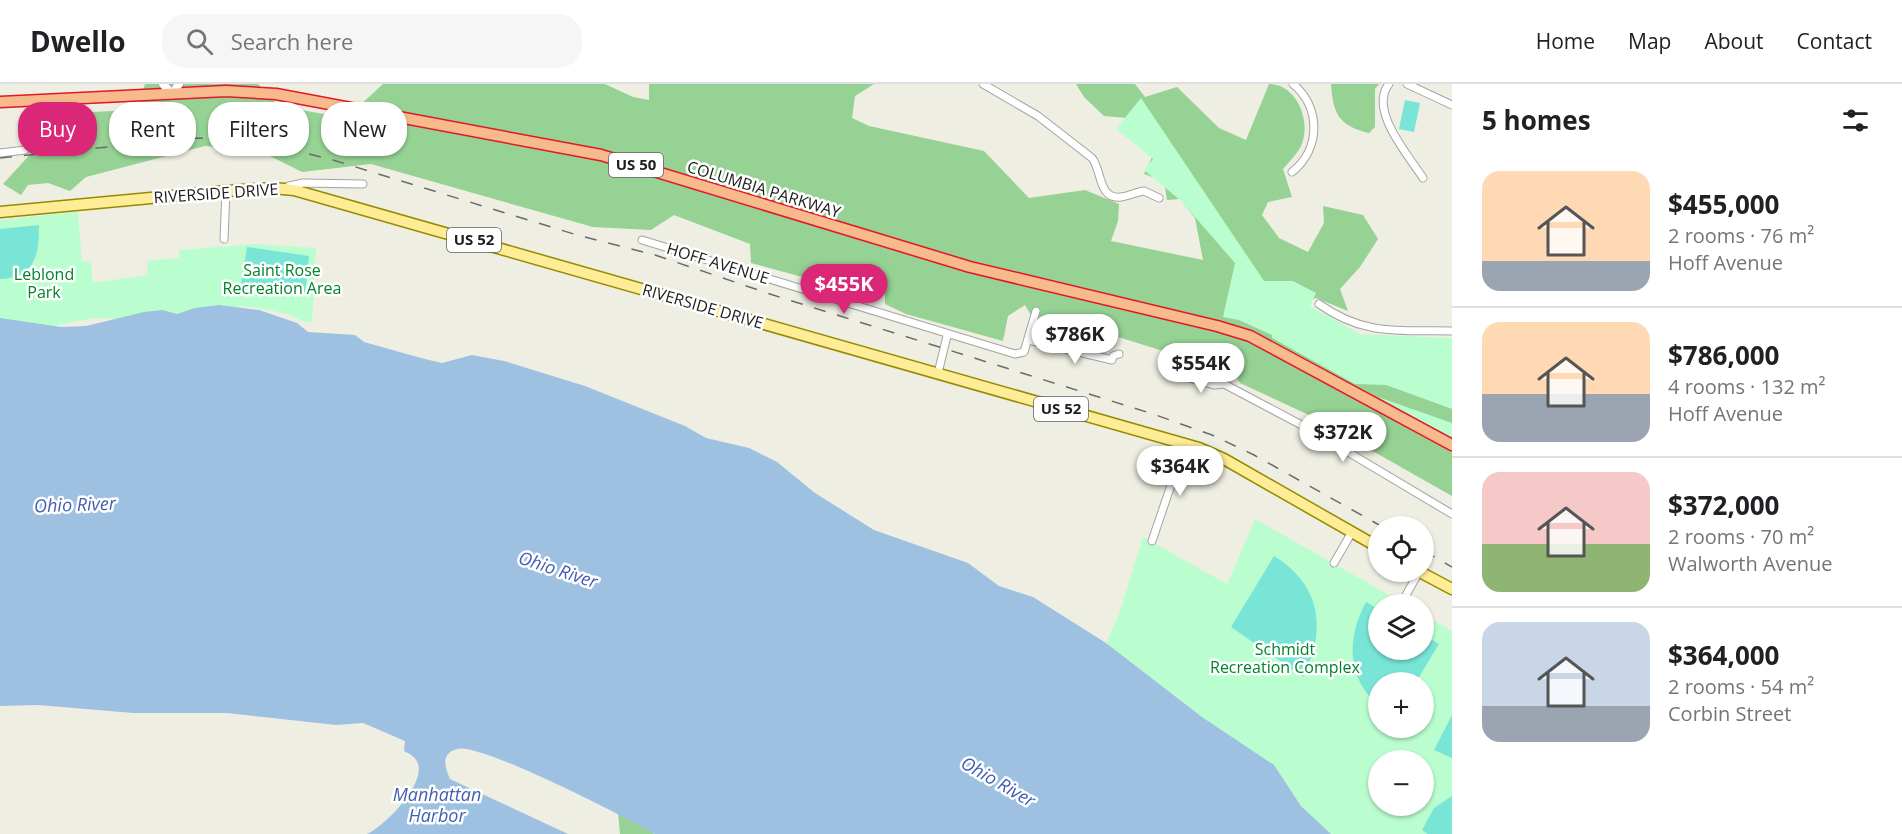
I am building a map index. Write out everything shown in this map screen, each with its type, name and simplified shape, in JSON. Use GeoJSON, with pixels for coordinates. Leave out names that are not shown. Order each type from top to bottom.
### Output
{"type":"FeatureCollection","features":[{"type":"Feature","properties":{"kind":"highway"},"geometry":{"type":"LineString","coordinates":[[200,84],[208,89],[226,91]]}},
{"type":"Feature","properties":{"kind":"highway","name":"COLUMBIA PARKWAY"},"geometry":{"type":"LineString","coordinates":[[0,102],[226,91],[276,94],[601,155],[970,267],[1217,326],[1265,342],[1452,445]]}},
{"type":"Feature","properties":{"kind":"main road","name":"RIVERSIDE DRIVE"},"geometry":{"type":"LineString","coordinates":[[0,212],[226,191],[284,188],[1185,444],[1224,459],[1368,541]]}},
{"type":"Feature","properties":{"kind":"main road"},"geometry":{"type":"LineString","coordinates":[[1434,579],[1452,589]]}},
{"type":"Feature","properties":{"kind":"street"},"geometry":{"type":"LineString","coordinates":[[163,84],[172,94],[179,84]]}},
{"type":"Feature","properties":{"kind":"street"},"geometry":{"type":"LineString","coordinates":[[983,84],[1038,116],[1092,158],[1098,165],[1101,184],[1110,194],[1120,197],[1144,190],[1159,198]]}},
{"type":"Feature","properties":{"kind":"street"},"geometry":{"type":"LineString","coordinates":[[1292,172],[1309,150],[1314,121],[1310,105],[1293,84]]}},
{"type":"Feature","properties":{"kind":"street"},"geometry":{"type":"LineString","coordinates":[[1389,84],[1384,92],[1384,114],[1392,131],[1423,178]]}},
{"type":"Feature","properties":{"kind":"street"},"geometry":{"type":"LineString","coordinates":[[1407,84],[1452,105]]}},
{"type":"Feature","properties":{"kind":"street"},"geometry":{"type":"LineString","coordinates":[[0,153],[18,151]]}},
{"type":"Feature","properties":{"kind":"street"},"geometry":{"type":"LineString","coordinates":[[284,188],[303,183],[363,184]]}},
{"type":"Feature","properties":{"kind":"street"},"geometry":{"type":"LineString","coordinates":[[224,239],[226,191]]}},
{"type":"Feature","properties":{"kind":"street","name":"HOFF AVENUE"},"geometry":{"type":"LineString","coordinates":[[642,240],[697,255],[947,336],[1018,355],[1024,352],[1028,341]]}},
{"type":"Feature","properties":{"kind":"street"},"geometry":{"type":"LineString","coordinates":[[1319,304],[1346,322],[1365,328],[1452,331]]}},
{"type":"Feature","properties":{"kind":"street"},"geometry":{"type":"LineString","coordinates":[[1036,311],[1028,341],[1112,360],[1113,356],[1119,354]]}},
{"type":"Feature","properties":{"kind":"street"},"geometry":{"type":"LineString","coordinates":[[938,373],[947,336]]}},
{"type":"Feature","properties":{"kind":"street"},"geometry":{"type":"LineString","coordinates":[[1165,371],[1214,385],[1224,384],[1311,430],[1452,514]]}},
{"type":"Feature","properties":{"kind":"street"},"geometry":{"type":"LineString","coordinates":[[1152,541],[1185,444]]}},
{"type":"Feature","properties":{"kind":"street"},"geometry":{"type":"LineString","coordinates":[[1334,563],[1352,532]]}},
{"type":"Feature","properties":{"kind":"green space"},"geometry":{"type":"Polygon","coordinates":[[[145,84],[258,84],[275,102],[208,102],[208,146],[196,148],[196,102],[139,102],[145,84]]]}},
{"type":"Feature","properties":{"kind":"green space"},"geometry":{"type":"Polygon","coordinates":[[[383,84],[605,84],[633,97],[649,100],[649,84],[874,84],[855,96],[852,118],[869,126],[984,151],[1029,198],[1085,190],[1119,204],[1118,221],[1111,241],[1203,260],[1195,218],[1180,199],[1167,200],[1164,181],[1144,174],[1161,138],[1138,119],[1104,116],[1084,97],[1076,84],[1135,84],[1145,97],[1177,87],[1219,128],[1246,140],[1269,84],[1279,86],[1287,90],[1300,106],[1305,126],[1304,136],[1301,146],[1283,169],[1292,197],[1268,202],[1262,215],[1279,238],[1308,252],[1324,223],[1323,206],[1363,215],[1378,239],[1360,267],[1340,289],[1348,311],[1316,298],[1307,302],[1313,327],[1452,408],[1452,496],[1309,415],[1240,383],[1228,361],[1176,355],[1099,331],[1081,341],[1041,333],[1025,305],[1008,316],[1003,341],[906,314],[885,304],[885,285],[826,266],[817,281],[751,263],[750,244],[674,215],[651,230],[593,227],[371,164],[302,172],[270,156],[309,156],[309,111],[321,114],[321,156],[407,156],[407,102],[363,102],[383,84]]]}},
{"type":"Feature","properties":{"kind":"green space"},"geometry":{"type":"Polygon","coordinates":[[[1331,84],[1379,84],[1375,89],[1375,127],[1369,133],[1351,127],[1339,117],[1331,84]]]}},
{"type":"Feature","properties":{"kind":"green space"},"geometry":{"type":"Polygon","coordinates":[[[1141,98],[1264,281],[1293,281],[1316,293],[1310,306],[1360,334],[1452,338],[1452,409],[1386,385],[1355,384],[1272,338],[1272,335],[1239,320],[1223,317],[1235,263],[1181,201],[1144,170],[1153,159],[1116,129],[1141,98]]]}},
{"type":"Feature","properties":{"kind":"green space"},"geometry":{"type":"Polygon","coordinates":[[[1405,100],[1420,103],[1414,132],[1399,129],[1405,100]]]}},
{"type":"Feature","properties":{"kind":"green space"},"geometry":{"type":"Polygon","coordinates":[[[109,111],[109,156],[167,156],[86,177],[70,191],[48,183],[28,185],[21,195],[3,184],[29,156],[97,156],[97,112],[109,111]]]}},
{"type":"Feature","properties":{"kind":"green space","name":"Leblond Park"},"geometry":{"type":"Polygon","coordinates":[[[78,212],[82,261],[91,261],[93,283],[147,275],[148,261],[179,258],[179,250],[256,244],[316,248],[312,322],[305,322],[274,311],[239,306],[238,324],[94,318],[43,328],[0,329],[0,220],[78,212]]]}},
{"type":"Feature","properties":{"kind":"green space"},"geometry":{"type":"Polygon","coordinates":[[[39,225],[38,246],[33,263],[21,274],[0,279],[0,229],[39,225]]]}},
{"type":"Feature","properties":{"kind":"green space","name":"Saint Rose Recreation Area"},"geometry":{"type":"Polygon","coordinates":[[[247,247],[309,256],[305,294],[241,285],[247,247]]]}},
{"type":"Feature","properties":{"kind":"green space"},"geometry":{"type":"Polygon","coordinates":[[[1378,397],[1452,423],[1452,438],[1378,397]]]}},
{"type":"Feature","properties":{"kind":"green space","name":"Schmidt Recreation Complex"},"geometry":{"type":"Polygon","coordinates":[[[1255,519],[1387,594],[1368,594],[1368,660],[1434,660],[1434,621],[1452,631],[1452,834],[1331,834],[1301,806],[1274,766],[1202,717],[1106,643],[1118,617],[1143,537],[1227,584],[1255,519]]]}},
{"type":"Feature","properties":{"kind":"green space"},"geometry":{"type":"Polygon","coordinates":[[[1274,556],[1302,581],[1315,610],[1317,626],[1315,642],[1303,677],[1231,627],[1274,556]]]}},
{"type":"Feature","properties":{"kind":"green space"},"geometry":{"type":"Polygon","coordinates":[[[1366,602],[1368,603],[1368,660],[1429,660],[1422,672],[1368,672],[1368,694],[1360,682],[1353,656],[1355,629],[1366,602]]]}},
{"type":"Feature","properties":{"kind":"green space"},"geometry":{"type":"Polygon","coordinates":[[[1434,641],[1439,644],[1434,652],[1434,641]]]}},
{"type":"Feature","properties":{"kind":"green space"},"geometry":{"type":"Polygon","coordinates":[[[1452,715],[1452,758],[1434,750],[1452,715]]]}},
{"type":"Feature","properties":{"kind":"green space"},"geometry":{"type":"Polygon","coordinates":[[[1452,796],[1452,834],[1428,834],[1422,830],[1430,816],[1434,816],[1434,808],[1452,796]]]}},
{"type":"Feature","properties":{"kind":"green space"},"geometry":{"type":"Polygon","coordinates":[[[618,813],[655,834],[620,834],[618,813]]]}},
{"type":"Feature","properties":{"kind":"water"},"geometry":{"type":"Polygon","coordinates":[[[219,305],[259,310],[297,323],[308,332],[355,335],[364,342],[442,363],[472,355],[504,361],[585,386],[685,426],[706,438],[749,448],[777,462],[815,493],[874,530],[968,563],[999,586],[1033,597],[1106,643],[1202,717],[1274,765],[1301,806],[1331,834],[655,834],[522,768],[470,750],[457,749],[448,754],[445,761],[450,779],[568,834],[367,834],[384,823],[402,804],[416,783],[419,773],[416,759],[404,751],[405,741],[363,723],[336,725],[227,713],[133,713],[38,705],[0,706],[0,318],[61,327],[86,326],[144,312],[162,310],[177,314],[195,308],[219,305]]]}},
{"type":"Feature","properties":{"kind":"railway"},"geometry":{"type":"LineString","coordinates":[[0,158],[195,138],[254,140],[333,160],[577,235],[655,255],[773,295],[1153,414],[1212,435],[1254,455],[1368,519]]}},
{"type":"Feature","properties":{"kind":"railway"},"geometry":{"type":"LineString","coordinates":[[1434,557],[1452,567]]}},
{"type":"Feature","properties":{"kind":"water label","name":"Ohio River"},"geometry":{"type":"Point","coordinates":[75,505]}},
{"type":"Feature","properties":{"kind":"water label","name":"Ohio River"},"geometry":{"type":"Point","coordinates":[558,570]}},
{"type":"Feature","properties":{"kind":"water label","name":"Ohio River"},"geometry":{"type":"Point","coordinates":[998,782]}},
{"type":"Feature","properties":{"kind":"water label","name":"Manhattan Harbor"},"geometry":{"type":"Point","coordinates":[437,805]}}]}
